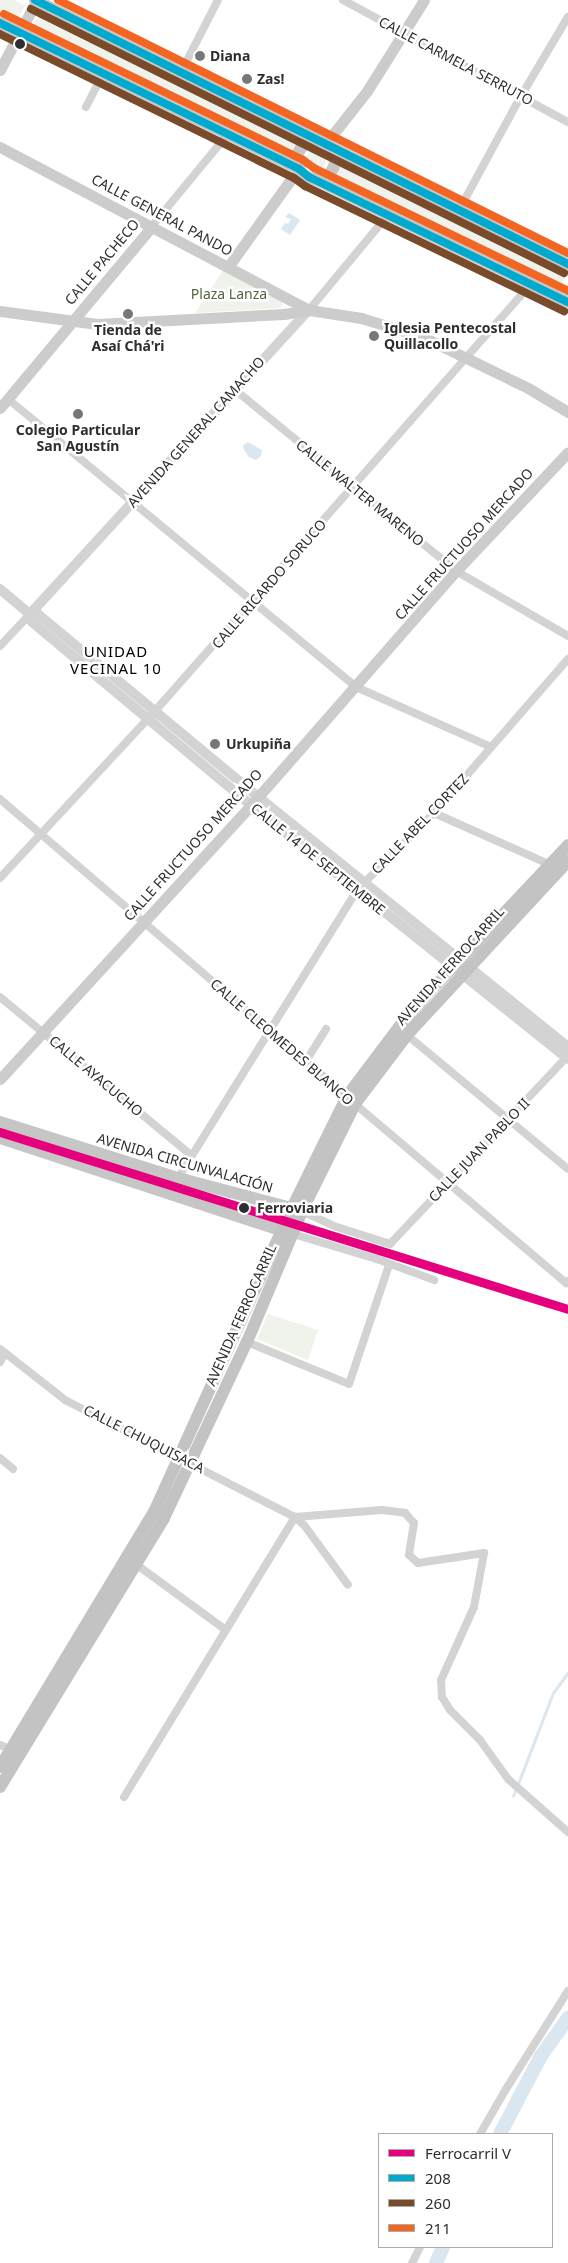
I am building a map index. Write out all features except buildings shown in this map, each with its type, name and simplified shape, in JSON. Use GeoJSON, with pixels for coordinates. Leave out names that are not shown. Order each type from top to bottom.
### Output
{"type":"FeatureCollection","features":[{"type":"Feature","properties":{"kind":"highway","name":"AVENIDA FERROCARRIL"},"geometry":{"type":"LineString","coordinates":[[185,1460],[247,1342],[297,1210],[351,1100],[399,1027],[461,967],[565,854]]}},
{"type":"Feature","properties":{"kind":"highway","name":"AVENIDA FERROCARRIL"},"geometry":{"type":"LineString","coordinates":[[351,1100],[407,1035],[461,967]]}},
{"type":"Feature","properties":{"kind":"highway","name":"AVENIDA FERROCARRIL"},"geometry":{"type":"LineString","coordinates":[[0,1767],[132,1561],[164,1518],[185,1460],[288,1232]]}},
{"type":"Feature","properties":{"kind":"highway","name":"AVENIDA FERROCARRIL"},"geometry":{"type":"LineString","coordinates":[[0,1787],[11,1750]]}},
{"type":"Feature","properties":{"kind":"main road"},"geometry":{"type":"LineString","coordinates":[[0,70],[36,0],[568,264]]}},
{"type":"Feature","properties":{"kind":"main road"},"geometry":{"type":"LineString","coordinates":[[326,144],[367,91],[424,0]]}},
{"type":"Feature","properties":{"kind":"main road"},"geometry":{"type":"LineString","coordinates":[[0,23],[568,302]]}},
{"type":"Feature","properties":{"kind":"main road"},"geometry":{"type":"LineString","coordinates":[[300,170],[297,157],[303,146],[314,140],[326,144],[335,153],[335,165],[328,175],[316,179]]}},
{"type":"Feature","properties":{"kind":"main road","name":"CALLE GENERAL PANDO"},"geometry":{"type":"LineString","coordinates":[[0,146],[309,310]]}},
{"type":"Feature","properties":{"kind":"main road"},"geometry":{"type":"LineString","coordinates":[[228,267],[291,179],[300,170]]}},
{"type":"Feature","properties":{"kind":"main road","name":"CALLE PACHECO"},"geometry":{"type":"LineString","coordinates":[[0,408],[152,226]]}},
{"type":"Feature","properties":{"kind":"main road"},"geometry":{"type":"LineString","coordinates":[[0,311],[97,324],[284,314],[309,310],[361,318],[423,337],[528,388],[568,412]]}},
{"type":"Feature","properties":{"kind":"main road","name":"CALLE FRUCTUOSO MERCADO"},"geometry":{"type":"LineString","coordinates":[[0,1079],[356,687],[456,571],[568,452]]}},
{"type":"Feature","properties":{"kind":"main road","name":"AVENIDA CIRCUNVALACIÓN"},"geometry":{"type":"LineString","coordinates":[[0,1122],[178,1178],[297,1210]]}},
{"type":"Feature","properties":{"kind":"main road"},"geometry":{"type":"LineString","coordinates":[[0,1138],[288,1232]]}},
{"type":"Feature","properties":{"kind":"street"},"geometry":{"type":"LineString","coordinates":[[181,72],[218,0]]}},
{"type":"Feature","properties":{"kind":"street","name":"CALLE CARMELA SERRUTO"},"geometry":{"type":"LineString","coordinates":[[344,0],[568,122]]}},
{"type":"Feature","properties":{"kind":"street"},"geometry":{"type":"LineString","coordinates":[[459,210],[521,96],[568,17]]}},
{"type":"Feature","properties":{"kind":"street"},"geometry":{"type":"LineString","coordinates":[[86,107],[103,74]]}},
{"type":"Feature","properties":{"kind":"street","name":"CALLE PACHECO"},"geometry":{"type":"LineString","coordinates":[[152,226],[227,134]]}},
{"type":"Feature","properties":{"kind":"street","name":"AVENIDA GENERAL CAMACHO"},"geometry":{"type":"LineString","coordinates":[[0,646],[234,389],[309,310],[388,214]]}},
{"type":"Feature","properties":{"kind":"street","name":"CALLE RICARDO SORUCO"},"geometry":{"type":"LineString","coordinates":[[0,878],[39,834],[152,716],[531,284]]}},
{"type":"Feature","properties":{"kind":"street","name":"CALLE WALTER MARENO"},"geometry":{"type":"LineString","coordinates":[[234,389],[352,488],[456,571],[568,636]]}},
{"type":"Feature","properties":{"kind":"street"},"geometry":{"type":"LineString","coordinates":[[8,398],[356,687],[491,747]]}},
{"type":"Feature","properties":{"kind":"street","name":"CALLE 14 DE SEPTIEMBRE"},"geometry":{"type":"LineString","coordinates":[[0,589],[30,614],[39,615],[152,716],[568,1055]]}},
{"type":"Feature","properties":{"kind":"street","name":"CALLE ABEL CORTEZ"},"geometry":{"type":"LineString","coordinates":[[178,1178],[361,886],[434,813],[568,659]]}},
{"type":"Feature","properties":{"kind":"street","name":"CALLE CLEOMEDES BLANCO"},"geometry":{"type":"LineString","coordinates":[[0,799],[447,1183],[567,1282]]}},
{"type":"Feature","properties":{"kind":"street"},"geometry":{"type":"LineString","coordinates":[[434,813],[554,868]]}},
{"type":"Feature","properties":{"kind":"street","name":"CALLE AYACUCHO"},"geometry":{"type":"LineString","coordinates":[[0,997],[191,1155]]}},
{"type":"Feature","properties":{"kind":"street"},"geometry":{"type":"LineString","coordinates":[[306,1062],[326,1029]]}},
{"type":"Feature","properties":{"kind":"street"},"geometry":{"type":"LineString","coordinates":[[407,1035],[568,1169]]}},
{"type":"Feature","properties":{"kind":"street","name":"CALLE JUAN PABLO II"},"geometry":{"type":"LineString","coordinates":[[390,1244],[508,1121],[568,1055]]}},
{"type":"Feature","properties":{"kind":"street","name":"AVENIDA CIRCUNVALACIÓN"},"geometry":{"type":"LineString","coordinates":[[297,1210],[337,1227],[390,1244]]}},
{"type":"Feature","properties":{"kind":"street"},"geometry":{"type":"LineString","coordinates":[[288,1232],[434,1280]]}},
{"type":"Feature","properties":{"kind":"street"},"geometry":{"type":"LineString","coordinates":[[247,1342],[349,1384],[390,1265]]}},
{"type":"Feature","properties":{"kind":"street"},"geometry":{"type":"LineString","coordinates":[[0,1362],[2,1351]]}},
{"type":"Feature","properties":{"kind":"street","name":"CALLE CHUQUISACA"},"geometry":{"type":"LineString","coordinates":[[2,1351],[66,1400],[295,1517]]}},
{"type":"Feature","properties":{"kind":"street"},"geometry":{"type":"LineString","coordinates":[[0,1458],[13,1469]]}},
{"type":"Feature","properties":{"kind":"street"},"geometry":{"type":"LineString","coordinates":[[295,1517],[382,1510],[405,1513],[414,1523],[409,1556],[418,1563],[484,1553],[474,1607],[441,1680],[442,1697],[450,1710],[480,1740],[508,1780],[568,1832]]}},
{"type":"Feature","properties":{"kind":"street"},"geometry":{"type":"LineString","coordinates":[[295,1517],[304,1525],[348,1586]]}},
{"type":"Feature","properties":{"kind":"street"},"geometry":{"type":"LineString","coordinates":[[124,1797],[295,1517]]}},
{"type":"Feature","properties":{"kind":"street"},"geometry":{"type":"LineString","coordinates":[[132,1561],[226,1630]]}},
{"type":"Feature","properties":{"kind":"street"},"geometry":{"type":"LineString","coordinates":[[481,2133],[568,1991]]}},
{"type":"Feature","properties":{"kind":"street"},"geometry":{"type":"LineString","coordinates":[[412,2263],[420,2248]]}},
{"type":"Feature","properties":{"kind":"green space"},"geometry":{"type":"Polygon","coordinates":[[[0,0],[14,0],[25,6],[16,23],[0,15],[0,0]]]}},
{"type":"Feature","properties":{"kind":"green space"},"geometry":{"type":"Polygon","coordinates":[[[42,14],[300,140],[291,158],[33,31],[34,22],[42,14]]]}},
{"type":"Feature","properties":{"kind":"green space"},"geometry":{"type":"Polygon","coordinates":[[[316,150],[323,153],[326,160],[323,167],[316,170],[309,167],[306,160],[309,153],[316,150]]]}},
{"type":"Feature","properties":{"kind":"green space"},"geometry":{"type":"Polygon","coordinates":[[[342,160],[568,270],[560,288],[333,178],[342,160]]]}},
{"type":"Feature","properties":{"kind":"green space","name":"Plaza Lanza"},"geometry":{"type":"Polygon","coordinates":[[[223,270],[281,300],[283,305],[280,308],[195,313],[223,270]]]}},
{"type":"Feature","properties":{"kind":"green space"},"geometry":{"type":"Polygon","coordinates":[[[268,1314],[318,1330],[308,1360],[257,1339],[268,1314]]]}},
{"type":"Feature","properties":{"kind":"shaded area"},"geometry":{"type":"Polygon","coordinates":[[[289,213],[300,220],[290,235],[281,229],[291,219],[285,217],[289,213]]]}},
{"type":"Feature","properties":{"kind":"shaded area"},"geometry":{"type":"Polygon","coordinates":[[[248,442],[262,450],[261,456],[256,460],[249,457],[244,450],[243,445],[248,442]]]}},
{"type":"Feature","properties":{"kind":"shaded area"},"geometry":{"type":"Polygon","coordinates":[[[214,812],[220,816],[213,828],[205,823],[207,820],[212,822],[214,819],[211,817],[214,812]]]}},
{"type":"Feature","properties":{"kind":"waterway"},"geometry":{"type":"LineString","coordinates":[[518,1784],[553,1693],[568,1672]]}},
{"type":"Feature","properties":{"kind":"waterway"},"geometry":{"type":"LineString","coordinates":[[513,1796],[516,1789]]}},
{"type":"Feature","properties":{"kind":"waterway"},"geometry":{"type":"LineString","coordinates":[[501,2133],[541,2056],[568,2018]]}},
{"type":"Feature","properties":{"kind":"waterway"},"geometry":{"type":"LineString","coordinates":[[436,2263],[443,2248]]}},
{"type":"Feature","properties":{"kind":"rail line","name":"V"},"geometry":{"type":"LineString","coordinates":[[0,1132],[568,1309]]}},
{"type":"Feature","properties":{"kind":"transit line","name":"208"},"geometry":{"type":"LineString","coordinates":[[35,0],[568,264]]}},
{"type":"Feature","properties":{"kind":"transit line","name":"211"},"geometry":{"type":"LineString","coordinates":[[58,0],[568,253]]}},
{"type":"Feature","properties":{"kind":"transit line","name":"260"},"geometry":{"type":"LineString","coordinates":[[31,9],[564,273]]}},
{"type":"Feature","properties":{"kind":"transit line","name":"211"},"geometry":{"type":"LineString","coordinates":[[4,14],[303,160],[314,168],[568,291]]}},
{"type":"Feature","properties":{"kind":"transit line","name":"208"},"geometry":{"type":"LineString","coordinates":[[0,23],[299,169],[309,177],[568,302]]}},
{"type":"Feature","properties":{"kind":"transit line","name":"260"},"geometry":{"type":"LineString","coordinates":[[0,34],[294,178],[305,186],[564,311]]}},
{"type":"Feature","properties":{"kind":"place","name":"Diana"},"geometry":{"type":"Point","coordinates":[200,56]}},
{"type":"Feature","properties":{"kind":"place","name":"Zas!"},"geometry":{"type":"Point","coordinates":[247,79]}},
{"type":"Feature","properties":{"kind":"place","name":"Tienda de Asaí Chá'ri"},"geometry":{"type":"Point","coordinates":[128,314]}},
{"type":"Feature","properties":{"kind":"place","name":"Iglesia Pentecostal Quillacollo"},"geometry":{"type":"Point","coordinates":[374,336]}},
{"type":"Feature","properties":{"kind":"place","name":"Colegio Particular San Agustín"},"geometry":{"type":"Point","coordinates":[78,414]}},
{"type":"Feature","properties":{"kind":"place","name":"Urkupiña"},"geometry":{"type":"Point","coordinates":[215,744]}},
{"type":"Feature","properties":{"kind":"place","name":"Ferroviaria"},"geometry":{"type":"Point","coordinates":[244,1208]}},
{"type":"Feature","properties":{"kind":"district","name":"UNIDAD VECINAL 10"},"geometry":{"type":"Point","coordinates":[116,660]}}]}
